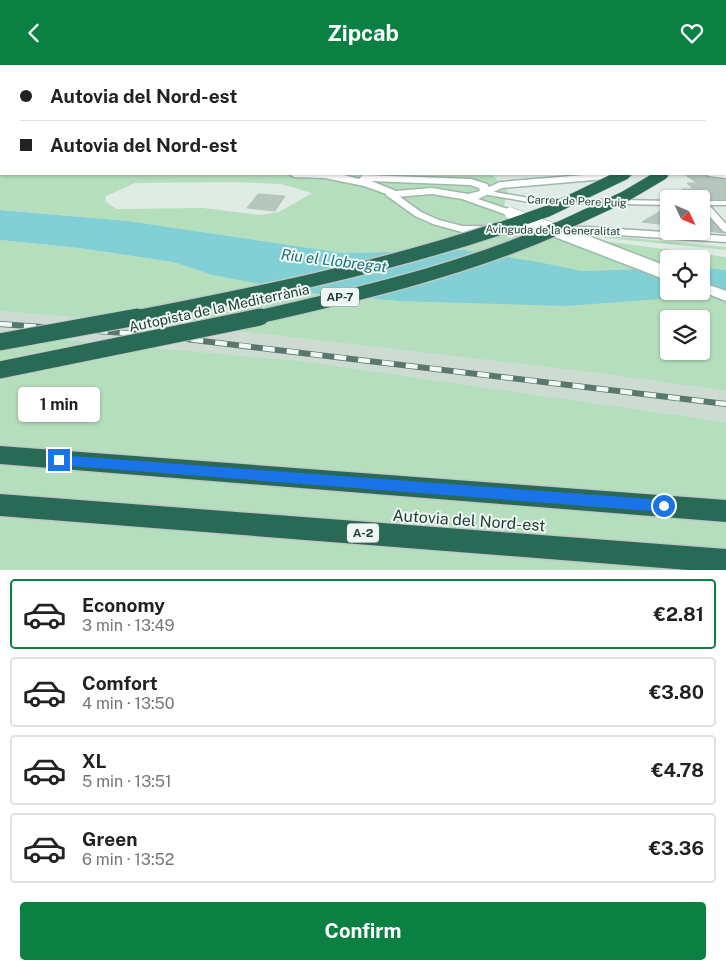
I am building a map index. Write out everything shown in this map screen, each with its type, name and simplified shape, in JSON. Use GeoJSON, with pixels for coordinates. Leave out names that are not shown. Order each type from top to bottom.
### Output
{"type":"FeatureCollection","features":[{"type":"Feature","properties":{"kind":"highway","name":"Autopista de la Mediterrània"},"geometry":{"type":"LineString","coordinates":[[0,342],[258,292],[417,254],[541,214],[566,204],[624,175]]}},
{"type":"Feature","properties":{"kind":"highway","name":"Autopista de la Mediterrània"},"geometry":{"type":"LineString","coordinates":[[0,370],[272,314],[367,291],[455,266],[552,232],[627,196],[661,175]]}},
{"type":"Feature","properties":{"kind":"highway","name":"Autovia del Nord-est"},"geometry":{"type":"LineString","coordinates":[[0,455],[726,511]]}},
{"type":"Feature","properties":{"kind":"highway","name":"Autovia del Nord-est"},"geometry":{"type":"LineString","coordinates":[[0,505],[726,561]]}},
{"type":"Feature","properties":{"kind":"main road"},"geometry":{"type":"LineString","coordinates":[[310,175],[471,182],[542,182]]}},
{"type":"Feature","properties":{"kind":"main road"},"geometry":{"type":"LineString","coordinates":[[460,197],[474,197],[500,185],[616,175]]}},
{"type":"Feature","properties":{"kind":"main road"},"geometry":{"type":"LineString","coordinates":[[327,176],[366,183],[385,191],[432,191],[460,197],[510,213],[660,271]]}},
{"type":"Feature","properties":{"kind":"main road"},"geometry":{"type":"LineString","coordinates":[[385,191],[381,183],[390,178]]}},
{"type":"Feature","properties":{"kind":"main road"},"geometry":{"type":"LineString","coordinates":[[471,182],[483,186],[490,203],[510,213]]}},
{"type":"Feature","properties":{"kind":"main road"},"geometry":{"type":"LineString","coordinates":[[710,290],[726,296]]}},
{"type":"Feature","properties":{"kind":"street","name":"Avinguda de la Generalitat"},"geometry":{"type":"LineString","coordinates":[[385,191],[418,214],[442,224],[462,229],[587,230],[726,239]]}},
{"type":"Feature","properties":{"kind":"street","name":"Carrer de Pere Puig"},"geometry":{"type":"LineString","coordinates":[[485,193],[529,201],[660,203]]}},
{"type":"Feature","properties":{"kind":"street"},"geometry":{"type":"LineString","coordinates":[[710,203],[726,203]]}},
{"type":"Feature","properties":{"kind":"street"},"geometry":{"type":"LineString","coordinates":[[710,212],[726,229]]}},
{"type":"Feature","properties":{"kind":"shaded area"},"geometry":{"type":"Polygon","coordinates":[[[0,311],[256,333],[590,372],[726,391],[726,422],[302,361],[0,334],[0,311]]]}},
{"type":"Feature","properties":{"kind":"green space"},"geometry":{"type":"Polygon","coordinates":[[[0,175],[493,175],[508,192],[503,209],[526,224],[534,232],[672,250],[660,250],[660,268],[581,271],[465,250],[343,253],[128,221],[0,210],[0,175]],[[235,182],[135,183],[106,196],[105,201],[116,209],[203,208],[261,215],[279,212],[312,193],[281,184],[235,182]]]}},
{"type":"Feature","properties":{"kind":"green space"},"geometry":{"type":"Polygon","coordinates":[[[600,235],[726,247],[726,250],[607,238],[600,235]]]}},
{"type":"Feature","properties":{"kind":"green space"},"geometry":{"type":"Polygon","coordinates":[[[0,240],[79,248],[173,262],[212,275],[308,293],[399,301],[660,297],[660,300],[710,300],[710,296],[726,296],[726,391],[590,372],[256,333],[0,311],[0,240]]]}},
{"type":"Feature","properties":{"kind":"green space"},"geometry":{"type":"Polygon","coordinates":[[[710,255],[726,257],[726,270],[710,268],[710,255]]]}},
{"type":"Feature","properties":{"kind":"green space"},"geometry":{"type":"Polygon","coordinates":[[[0,334],[302,361],[726,422],[726,570],[0,570],[0,334]]]}},
{"type":"Feature","properties":{"kind":"water","name":"Riu el Llobregat"},"geometry":{"type":"Polygon","coordinates":[[[0,210],[128,221],[343,253],[465,250],[582,271],[660,268],[660,299],[565,306],[399,301],[308,293],[212,275],[173,262],[79,248],[0,240],[0,210]]]}},
{"type":"Feature","properties":{"kind":"water"},"geometry":{"type":"Polygon","coordinates":[[[710,268],[726,270],[726,296],[710,296],[710,268]]]}},
{"type":"Feature","properties":{"kind":"building"},"geometry":{"type":"Polygon","coordinates":[[[685,175],[705,175],[709,178],[726,180],[726,199],[710,199],[710,190],[683,190],[682,189],[693,189],[687,183],[697,183],[685,175]]]}},
{"type":"Feature","properties":{"kind":"building"},"geometry":{"type":"Polygon","coordinates":[[[258,194],[285,196],[275,211],[247,208],[258,194]]]}},
{"type":"Feature","properties":{"kind":"building"},"geometry":{"type":"Polygon","coordinates":[[[659,212],[660,224],[642,222],[659,212]]]}},
{"type":"Feature","properties":{"kind":"building"},"geometry":{"type":"Polygon","coordinates":[[[710,219],[722,232],[710,231],[710,219]]]}},
{"type":"Feature","properties":{"kind":"railway"},"geometry":{"type":"LineString","coordinates":[[0,324],[153,335],[726,404]]}},
{"type":"Feature","properties":{"kind":"route"},"geometry":{"type":"LineString","coordinates":[[59,460],[664,506]]}}]}
